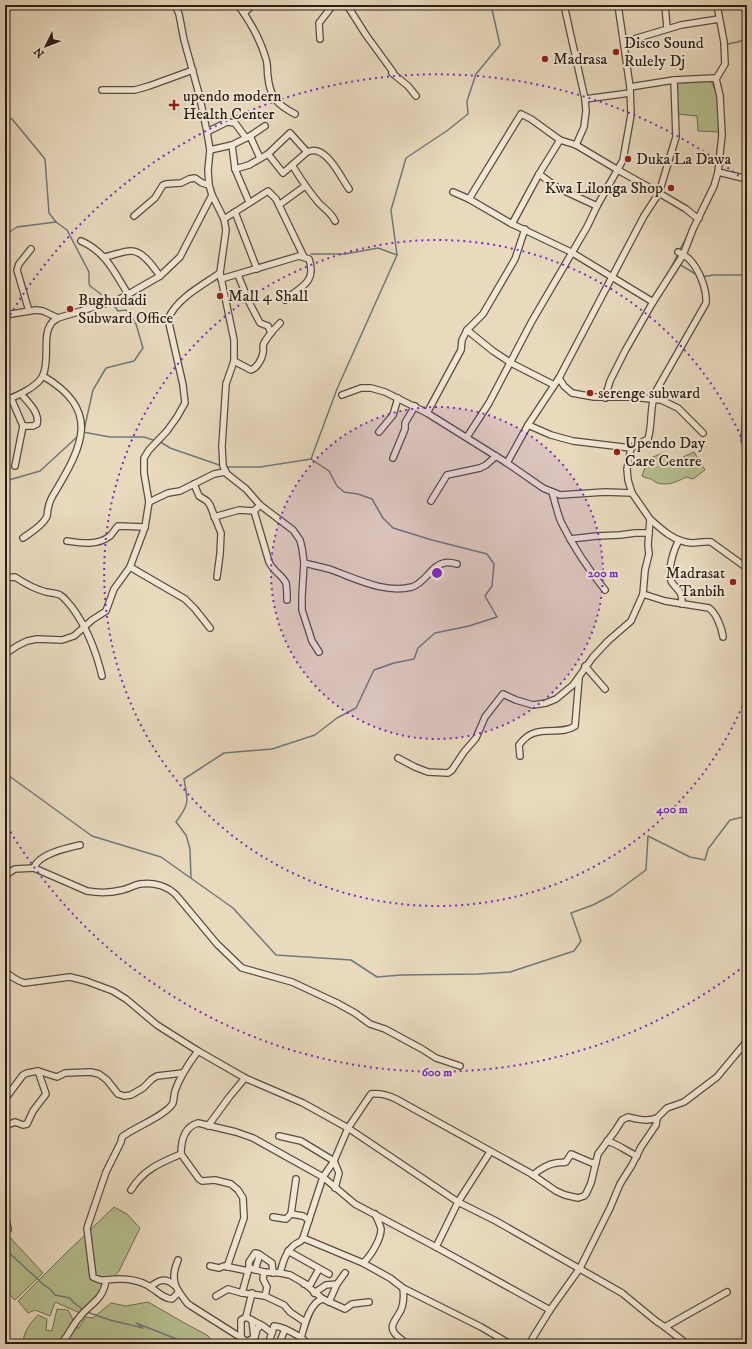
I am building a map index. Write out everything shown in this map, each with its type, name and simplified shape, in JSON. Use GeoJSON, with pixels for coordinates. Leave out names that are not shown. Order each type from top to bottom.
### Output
{"type":"FeatureCollection","features":[{"type":"Feature","properties":{"kind":"street"},"geometry":{"type":"LineString","coordinates":[[175,5],[179,14],[207,132],[210,150],[208,170],[209,185],[212,195],[224,219],[226,230],[220,273],[234,340],[234,361],[226,384],[222,446],[223,466],[225,472],[246,489],[260,505],[293,530],[302,548],[304,563],[302,610],[312,641],[319,652]]}},
{"type":"Feature","properties":{"kind":"street"},"geometry":{"type":"LineString","coordinates":[[238,5],[244,12],[258,37],[267,61],[269,87],[274,98],[280,105],[295,114]]}},
{"type":"Feature","properties":{"kind":"street"},"geometry":{"type":"LineString","coordinates":[[244,12],[254,5]]}},
{"type":"Feature","properties":{"kind":"street"},"geometry":{"type":"LineString","coordinates":[[320,39],[319,23],[333,5]]}},
{"type":"Feature","properties":{"kind":"street"},"geometry":{"type":"LineString","coordinates":[[347,5],[366,35],[393,72],[392,73],[416,96]]}},
{"type":"Feature","properties":{"kind":"street"},"geometry":{"type":"LineString","coordinates":[[564,5],[585,99],[586,110],[584,127],[576,145]]}},
{"type":"Feature","properties":{"kind":"street"},"geometry":{"type":"LineString","coordinates":[[467,437],[489,403],[532,321],[587,227],[623,160],[631,114],[630,90],[618,5]]}},
{"type":"Feature","properties":{"kind":"street"},"geometry":{"type":"LineString","coordinates":[[665,5],[667,28]]}},
{"type":"Feature","properties":{"kind":"street"},"geometry":{"type":"LineString","coordinates":[[605,398],[610,381],[699,218],[714,186],[718,172],[722,135],[720,96],[716,79],[725,64],[724,42],[717,5]]}},
{"type":"Feature","properties":{"kind":"street"},"geometry":{"type":"LineString","coordinates":[[624,42],[667,28],[719,19]]}},
{"type":"Feature","properties":{"kind":"street"},"geometry":{"type":"LineString","coordinates":[[102,90],[135,90],[193,70]]}},
{"type":"Feature","properties":{"kind":"street"},"geometry":{"type":"LineString","coordinates":[[585,99],[674,80],[698,78],[716,79]]}},
{"type":"Feature","properties":{"kind":"street"},"geometry":{"type":"LineString","coordinates":[[507,463],[528,426],[559,378],[644,216],[659,192],[676,137],[674,80]]}},
{"type":"Feature","properties":{"kind":"street"},"geometry":{"type":"LineString","coordinates":[[469,199],[521,114],[531,119],[560,140],[576,145],[686,208],[697,218],[699,218]]}},
{"type":"Feature","properties":{"kind":"street"},"geometry":{"type":"LineString","coordinates":[[207,132],[226,122],[238,125],[239,129],[248,137],[260,158]]}},
{"type":"Feature","properties":{"kind":"street"},"geometry":{"type":"LineString","coordinates":[[210,150],[232,145],[265,126]]}},
{"type":"Feature","properties":{"kind":"street"},"geometry":{"type":"LineString","coordinates":[[236,169],[249,165],[268,154],[290,134],[307,152]]}},
{"type":"Feature","properties":{"kind":"street"},"geometry":{"type":"LineString","coordinates":[[512,224],[539,174],[560,140]]}},
{"type":"Feature","properties":{"kind":"street"},"geometry":{"type":"LineString","coordinates":[[232,145],[236,169],[249,202]]}},
{"type":"Feature","properties":{"kind":"street"},"geometry":{"type":"LineString","coordinates":[[268,154],[283,173],[307,152],[317,151],[324,154],[349,189]]}},
{"type":"Feature","properties":{"kind":"street"},"geometry":{"type":"LineString","coordinates":[[292,165],[305,186],[335,221]]}},
{"type":"Feature","properties":{"kind":"street"},"geometry":{"type":"LineString","coordinates":[[718,172],[747,179]]}},
{"type":"Feature","properties":{"kind":"street"},"geometry":{"type":"LineString","coordinates":[[539,174],[558,188],[597,206]]}},
{"type":"Feature","properties":{"kind":"street"},"geometry":{"type":"LineString","coordinates":[[134,216],[155,198],[166,184],[181,183],[195,178],[202,183],[209,185]]}},
{"type":"Feature","properties":{"kind":"street"},"geometry":{"type":"LineString","coordinates":[[279,205],[305,186]]}},
{"type":"Feature","properties":{"kind":"street"},"geometry":{"type":"LineString","coordinates":[[224,219],[268,191],[273,195],[304,257],[308,260],[311,267],[309,281],[285,300]]}},
{"type":"Feature","properties":{"kind":"street"},"geometry":{"type":"LineString","coordinates":[[453,192],[469,199],[512,224],[572,253],[653,302]]}},
{"type":"Feature","properties":{"kind":"street"},"geometry":{"type":"LineString","coordinates":[[15,466],[23,426],[8,399],[21,394],[43,376],[47,331],[51,323],[58,318],[112,302],[160,276],[180,257],[212,195]]}},
{"type":"Feature","properties":{"kind":"street"},"geometry":{"type":"LineString","coordinates":[[235,212],[257,269]]}},
{"type":"Feature","properties":{"kind":"street"},"geometry":{"type":"LineString","coordinates":[[427,413],[461,350],[462,340],[467,330],[483,314],[515,259],[525,229]]}},
{"type":"Feature","properties":{"kind":"street"},"geometry":{"type":"LineString","coordinates":[[81,241],[97,250],[104,257],[128,294]]}},
{"type":"Feature","properties":{"kind":"street"},"geometry":{"type":"LineString","coordinates":[[29,311],[17,270],[19,264],[31,249]]}},
{"type":"Feature","properties":{"kind":"street"},"geometry":{"type":"LineString","coordinates":[[104,257],[132,250],[137,252],[151,264],[160,276]]}},
{"type":"Feature","properties":{"kind":"street"},"geometry":{"type":"LineString","coordinates":[[528,426],[551,435],[573,441],[631,448],[648,438],[651,430],[653,398],[659,384],[677,355],[683,341],[697,321],[706,303],[704,286],[701,277],[690,260],[681,253]]}},
{"type":"Feature","properties":{"kind":"street"},"geometry":{"type":"LineString","coordinates":[[221,279],[299,256],[304,257]]}},
{"type":"Feature","properties":{"kind":"street"},"geometry":{"type":"LineString","coordinates":[[5,654],[27,641],[37,639],[68,639],[106,611],[114,590],[130,567],[145,528],[149,502],[144,473],[144,458],[149,450],[167,431],[185,403],[183,385],[168,319],[183,300],[220,273]]}},
{"type":"Feature","properties":{"kind":"street"},"geometry":{"type":"LineString","coordinates":[[238,275],[250,304],[260,322],[268,326],[271,333]]}},
{"type":"Feature","properties":{"kind":"street"},"geometry":{"type":"LineString","coordinates":[[5,315],[29,311],[43,311],[58,318]]}},
{"type":"Feature","properties":{"kind":"street"},"geometry":{"type":"LineString","coordinates":[[234,361],[251,370],[254,369],[263,353],[263,344],[280,323]]}},
{"type":"Feature","properties":{"kind":"street"},"geometry":{"type":"LineString","coordinates":[[467,330],[493,351],[511,363],[554,385]]}},
{"type":"Feature","properties":{"kind":"street"},"geometry":{"type":"LineString","coordinates":[[23,538],[47,517],[50,500],[72,464],[79,445],[83,426],[80,414],[73,402],[60,386],[43,376]]}},
{"type":"Feature","properties":{"kind":"street"},"geometry":{"type":"LineString","coordinates":[[559,378],[572,394],[594,398],[631,397],[661,400],[678,408],[704,433]]}},
{"type":"Feature","properties":{"kind":"street"},"geometry":{"type":"LineString","coordinates":[[342,395],[361,388],[371,388],[385,392],[427,413],[467,437],[543,488],[560,495],[605,492],[632,493]]}},
{"type":"Feature","properties":{"kind":"street"},"geometry":{"type":"LineString","coordinates":[[21,394],[36,413],[38,421],[38,424],[33,426],[23,426]]}},
{"type":"Feature","properties":{"kind":"street"},"geometry":{"type":"LineString","coordinates":[[379,432],[393,415],[398,398]]}},
{"type":"Feature","properties":{"kind":"street"},"geometry":{"type":"LineString","coordinates":[[392,458],[405,424],[415,406]]}},
{"type":"Feature","properties":{"kind":"street"},"geometry":{"type":"LineString","coordinates":[[631,448],[627,469],[628,480],[632,493],[650,519],[673,538],[692,543],[704,541],[711,542],[747,568]]}},
{"type":"Feature","properties":{"kind":"street"},"geometry":{"type":"LineString","coordinates":[[431,501],[447,475],[480,468],[496,456]]}},
{"type":"Feature","properties":{"kind":"street"},"geometry":{"type":"LineString","coordinates":[[149,502],[168,493],[180,491],[214,474],[225,472]]}},
{"type":"Feature","properties":{"kind":"street"},"geometry":{"type":"LineString","coordinates":[[194,484],[199,496],[210,505],[221,539],[217,577]]}},
{"type":"Feature","properties":{"kind":"street"},"geometry":{"type":"LineString","coordinates":[[552,492],[561,520],[570,539],[586,566],[605,590]]}},
{"type":"Feature","properties":{"kind":"street"},"geometry":{"type":"LineString","coordinates":[[214,517],[240,510],[254,511],[260,505]]}},
{"type":"Feature","properties":{"kind":"street"},"geometry":{"type":"LineString","coordinates":[[254,511],[269,562],[283,578],[286,585],[287,600]]}},
{"type":"Feature","properties":{"kind":"street"},"geometry":{"type":"LineString","coordinates":[[398,758],[428,772],[448,773],[452,770],[476,738],[485,717],[503,694],[516,700],[533,704],[546,703],[556,699],[573,685],[579,678],[585,666],[608,641],[631,621],[643,594],[645,570],[649,554],[648,545],[650,519]]}},
{"type":"Feature","properties":{"kind":"street"},"geometry":{"type":"LineString","coordinates":[[67,541],[85,543],[106,539],[118,526],[145,528]]}},
{"type":"Feature","properties":{"kind":"street"},"geometry":{"type":"LineString","coordinates":[[570,539],[649,533]]}},
{"type":"Feature","properties":{"kind":"street"},"geometry":{"type":"LineString","coordinates":[[679,540],[674,552],[670,571],[673,584],[680,592],[682,604]]}},
{"type":"Feature","properties":{"kind":"street"},"geometry":{"type":"LineString","coordinates":[[304,563],[385,588],[396,589],[413,587],[419,584],[439,565],[444,563],[457,564]]}},
{"type":"Feature","properties":{"kind":"street"},"geometry":{"type":"LineString","coordinates":[[130,567],[185,599],[196,609],[210,628]]}},
{"type":"Feature","properties":{"kind":"street"},"geometry":{"type":"LineString","coordinates":[[5,578],[15,577],[24,583],[44,591],[63,596],[84,627],[97,657],[102,676]]}},
{"type":"Feature","properties":{"kind":"street"},"geometry":{"type":"LineString","coordinates":[[643,594],[665,601],[709,608],[720,626],[723,637]]}},
{"type":"Feature","properties":{"kind":"street"},"geometry":{"type":"LineString","coordinates":[[585,666],[605,689]]}},
{"type":"Feature","properties":{"kind":"street"},"geometry":{"type":"LineString","coordinates":[[520,756],[519,745],[534,733],[573,728],[575,726],[579,678]]}},
{"type":"Feature","properties":{"kind":"street"},"geometry":{"type":"LineString","coordinates":[[34,868],[35,864],[41,859],[80,845]]}},
{"type":"Feature","properties":{"kind":"street"},"geometry":{"type":"LineString","coordinates":[[5,887],[5,878],[10,872],[15,869],[34,868],[87,891],[96,892],[121,890],[139,884],[165,887],[178,896],[217,944],[244,970],[292,982],[337,1003],[355,1013],[370,1024],[385,1029],[436,1058],[460,1066]]}},
{"type":"Feature","properties":{"kind":"street"},"geometry":{"type":"LineString","coordinates":[[5,971],[17,981],[24,983],[70,977],[113,991],[126,999],[157,1025],[198,1051],[246,1078],[303,1103],[348,1128],[458,1202],[496,1221],[622,1293],[687,1344]]}},
{"type":"Feature","properties":{"kind":"street"},"geometry":{"type":"LineString","coordinates":[[280,1273],[288,1251],[294,1244],[302,1241],[323,1177],[334,1161],[348,1128],[371,1094],[377,1093],[396,1099],[533,1175],[561,1194],[581,1198],[586,1194],[589,1187],[598,1154],[615,1132],[622,1120],[626,1117],[636,1120],[652,1120],[657,1118],[667,1108],[684,1102],[714,1080],[747,1041]]}},
{"type":"Feature","properties":{"kind":"street"},"geometry":{"type":"LineString","coordinates":[[178,1292],[172,1299],[167,1299],[142,1283],[124,1278],[100,1280],[93,1277],[87,1228],[106,1172],[122,1137],[163,1112],[173,1103],[174,1093],[183,1073],[198,1051]]}},
{"type":"Feature","properties":{"kind":"street"},"geometry":{"type":"LineString","coordinates":[[5,1098],[23,1075],[30,1071],[57,1077],[65,1073],[91,1072],[99,1074],[107,1080],[121,1096],[131,1095],[143,1088],[157,1076],[183,1073]]}},
{"type":"Feature","properties":{"kind":"street"},"geometry":{"type":"LineString","coordinates":[[10,1124],[15,1122],[23,1126],[27,1124],[33,1111],[46,1094],[38,1072]]}},
{"type":"Feature","properties":{"kind":"street"},"geometry":{"type":"LineString","coordinates":[[208,1126],[230,1096],[246,1078]]}},
{"type":"Feature","properties":{"kind":"street"},"geometry":{"type":"LineString","coordinates":[[529,1344],[550,1310],[580,1268],[610,1208],[620,1184],[656,1125],[657,1118]]}},
{"type":"Feature","properties":{"kind":"street"},"geometry":{"type":"LineString","coordinates":[[227,1267],[244,1218],[244,1198],[238,1190],[230,1184],[215,1180],[202,1181],[199,1179],[181,1154],[181,1147],[188,1128],[198,1123],[236,1132],[253,1138],[323,1177],[355,1204],[550,1310]]}},
{"type":"Feature","properties":{"kind":"street"},"geometry":{"type":"LineString","coordinates":[[279,1136],[301,1141],[334,1161],[340,1173],[335,1188]]}},
{"type":"Feature","properties":{"kind":"street"},"geometry":{"type":"LineString","coordinates":[[607,1141],[614,1142],[624,1150],[636,1156]]}},
{"type":"Feature","properties":{"kind":"street"},"geometry":{"type":"LineString","coordinates":[[436,1247],[458,1202],[490,1152]]}},
{"type":"Feature","properties":{"kind":"street"},"geometry":{"type":"LineString","coordinates":[[131,1190],[136,1182],[147,1171],[181,1154]]}},
{"type":"Feature","properties":{"kind":"street"},"geometry":{"type":"LineString","coordinates":[[533,1175],[537,1171],[549,1165],[566,1162],[571,1154],[592,1163],[596,1162]]}},
{"type":"Feature","properties":{"kind":"street"},"geometry":{"type":"LineString","coordinates":[[273,1217],[286,1219],[290,1214],[296,1179]]}},
{"type":"Feature","properties":{"kind":"street"},"geometry":{"type":"LineString","coordinates":[[290,1214],[303,1216],[309,1220]]}},
{"type":"Feature","properties":{"kind":"street"},"geometry":{"type":"LineString","coordinates":[[363,1263],[370,1256],[380,1233],[381,1227],[375,1214]]}},
{"type":"Feature","properties":{"kind":"street"},"geometry":{"type":"LineString","coordinates":[[5,1216],[8,1229]]}},
{"type":"Feature","properties":{"kind":"street"},"geometry":{"type":"LineString","coordinates":[[303,1238],[363,1263],[390,1278],[403,1288],[481,1327],[510,1344]]}},
{"type":"Feature","properties":{"kind":"street"},"geometry":{"type":"LineString","coordinates":[[288,1251],[329,1274]]}},
{"type":"Feature","properties":{"kind":"street"},"geometry":{"type":"LineString","coordinates":[[255,1253],[272,1263],[273,1273]]}},
{"type":"Feature","properties":{"kind":"street"},"geometry":{"type":"LineString","coordinates":[[242,1293],[249,1262],[255,1253]]}},
{"type":"Feature","properties":{"kind":"street"},"geometry":{"type":"LineString","coordinates":[[255,1253],[258,1254],[259,1257],[255,1270]]}},
{"type":"Feature","properties":{"kind":"street"},"geometry":{"type":"LineString","coordinates":[[178,1260],[173,1277],[174,1285],[178,1292],[191,1306],[249,1343],[255,1337],[257,1329],[256,1324]]}},
{"type":"Feature","properties":{"kind":"street"},"geometry":{"type":"LineString","coordinates":[[210,1266],[219,1268],[224,1266],[290,1275],[323,1299],[346,1310],[352,1304],[369,1302]]}},
{"type":"Feature","properties":{"kind":"street"},"geometry":{"type":"LineString","coordinates":[[304,1284],[309,1285],[311,1283],[319,1269]]}},
{"type":"Feature","properties":{"kind":"street"},"geometry":{"type":"LineString","coordinates":[[264,1272],[263,1279],[267,1287],[265,1296]]}},
{"type":"Feature","properties":{"kind":"street"},"geometry":{"type":"LineString","coordinates":[[329,1302],[337,1284],[345,1273]]}},
{"type":"Feature","properties":{"kind":"street"},"geometry":{"type":"LineString","coordinates":[[61,1344],[79,1317],[100,1298],[105,1288],[106,1280]]}},
{"type":"Feature","properties":{"kind":"street"},"geometry":{"type":"LineString","coordinates":[[150,1287],[159,1280],[167,1280],[174,1285]]}},
{"type":"Feature","properties":{"kind":"street"},"geometry":{"type":"LineString","coordinates":[[311,1283],[315,1287],[314,1293]]}},
{"type":"Feature","properties":{"kind":"street"},"geometry":{"type":"LineString","coordinates":[[314,1293],[326,1285],[337,1284]]}},
{"type":"Feature","properties":{"kind":"street"},"geometry":{"type":"LineString","coordinates":[[403,1288],[404,1298],[401,1310],[393,1323],[392,1329],[396,1335],[407,1344]]}},
{"type":"Feature","properties":{"kind":"street"},"geometry":{"type":"LineString","coordinates":[[216,1296],[228,1289],[242,1293],[252,1293],[265,1296],[284,1305],[290,1312],[305,1322]]}},
{"type":"Feature","properties":{"kind":"street"},"geometry":{"type":"LineString","coordinates":[[665,1326],[727,1292]]}},
{"type":"Feature","properties":{"kind":"street"},"geometry":{"type":"LineString","coordinates":[[241,1338],[241,1320],[246,1317],[252,1293]]}},
{"type":"Feature","properties":{"kind":"street"},"geometry":{"type":"LineString","coordinates":[[301,1338],[305,1322],[316,1302],[323,1299]]}},
{"type":"Feature","properties":{"kind":"street"},"geometry":{"type":"LineString","coordinates":[[246,1317],[272,1333]]}},
{"type":"Feature","properties":{"kind":"street"},"geometry":{"type":"LineString","coordinates":[[255,1337],[256,1324]]}},
{"type":"Feature","properties":{"kind":"street"},"geometry":{"type":"LineString","coordinates":[[268,1344],[275,1326],[285,1329],[301,1338],[306,1341],[307,1344]]}},
{"type":"Feature","properties":{"kind":"street"},"geometry":{"type":"LineString","coordinates":[[284,1344],[281,1339],[285,1329]]}},
{"type":"Feature","properties":{"kind":"green space"},"geometry":{"type":"Polygon","coordinates":[[[708,77],[717,97],[719,110],[719,132],[698,131],[697,116],[677,114],[675,83],[679,79],[708,77]]]}},
{"type":"Feature","properties":{"kind":"green space"},"geometry":{"type":"Polygon","coordinates":[[[694,452],[705,470],[693,479],[686,477],[672,483],[661,484],[642,476],[648,459],[663,453],[676,463],[685,456],[694,452]]]}},
{"type":"Feature","properties":{"kind":"green space"},"geometry":{"type":"Polygon","coordinates":[[[114,1207],[127,1214],[140,1228],[119,1271],[80,1313],[55,1302],[50,1316],[35,1310],[28,1313],[18,1301],[114,1207]]]}},
{"type":"Feature","properties":{"kind":"green space"},"geometry":{"type":"Polygon","coordinates":[[[5,1232],[43,1273],[15,1300],[5,1290],[5,1232]]]}},
{"type":"Feature","properties":{"kind":"green space"},"geometry":{"type":"Polygon","coordinates":[[[148,1302],[207,1335],[214,1342],[225,1344],[23,1344],[24,1336],[28,1328],[38,1315],[47,1319],[46,1330],[52,1331],[57,1309],[68,1310],[78,1329],[86,1317],[93,1318],[111,1303],[126,1306],[148,1302]]]}},
{"type":"Feature","properties":{"kind":"waterway"},"geometry":{"type":"LineString","coordinates":[[225,467],[260,467],[311,459],[337,389],[397,255],[391,210],[406,158],[448,130],[468,114],[467,101],[476,74],[500,45],[491,5]]}},
{"type":"Feature","properties":{"kind":"waterway"},"geometry":{"type":"LineString","coordinates":[[727,43],[738,42],[747,38]]}},
{"type":"Feature","properties":{"kind":"waterway"},"geometry":{"type":"LineString","coordinates":[[5,116],[12,119],[45,159],[49,213],[56,222],[67,230],[89,272],[90,286],[109,300]]}},
{"type":"Feature","properties":{"kind":"waterway"},"geometry":{"type":"LineString","coordinates":[[5,235],[17,227],[56,222]]}},
{"type":"Feature","properties":{"kind":"waterway"},"geometry":{"type":"LineString","coordinates":[[679,251],[688,235]]}},
{"type":"Feature","properties":{"kind":"waterway"},"geometry":{"type":"LineString","coordinates":[[311,254],[345,254],[378,248],[397,255]]}},
{"type":"Feature","properties":{"kind":"waterway"},"geometry":{"type":"LineString","coordinates":[[666,277],[678,254]]}},
{"type":"Feature","properties":{"kind":"waterway"},"geometry":{"type":"LineString","coordinates":[[679,264],[697,275]]}},
{"type":"Feature","properties":{"kind":"waterway"},"geometry":{"type":"LineString","coordinates":[[702,277],[713,275],[747,274]]}},
{"type":"Feature","properties":{"kind":"waterway"},"geometry":{"type":"LineString","coordinates":[[84,430],[93,390],[106,368],[134,361],[143,348],[136,324],[126,310],[118,311],[113,304]]}},
{"type":"Feature","properties":{"kind":"waterway"},"geometry":{"type":"LineString","coordinates":[[747,381],[743,398],[741,442],[747,450]]}},
{"type":"Feature","properties":{"kind":"waterway"},"geometry":{"type":"LineString","coordinates":[[83,432],[110,437],[144,437],[156,441]]}},
{"type":"Feature","properties":{"kind":"waterway"},"geometry":{"type":"LineString","coordinates":[[5,486],[9,480],[40,471],[77,437]]}},
{"type":"Feature","properties":{"kind":"waterway"},"geometry":{"type":"LineString","coordinates":[[159,441],[170,448],[222,466]]}},
{"type":"Feature","properties":{"kind":"waterway"},"geometry":{"type":"LineString","coordinates":[[191,878],[190,849],[186,835],[176,822],[184,810],[187,802],[184,779],[224,753],[272,749],[315,735],[337,718],[356,708],[374,670],[394,663],[414,659],[418,648],[435,633],[469,626],[497,617],[485,596],[492,586],[494,564],[487,554],[393,528],[383,518],[372,499],[358,494],[344,492],[337,486],[329,471],[311,459]]}},
{"type":"Feature","properties":{"kind":"waterway"},"geometry":{"type":"LineString","coordinates":[[5,773],[92,836],[161,857],[233,908],[276,955],[351,960],[377,977],[510,972],[574,951],[581,941],[571,913],[593,905],[612,895],[646,870],[648,836],[690,857],[705,860],[708,849],[730,820],[747,816]]}},
{"type":"Feature","properties":{"kind":"waterway"},"geometry":{"type":"LineString","coordinates":[[5,1249],[55,1295],[70,1298],[84,1310]]}},
{"type":"Feature","properties":{"kind":"waterway"},"geometry":{"type":"LineString","coordinates":[[87,1312],[110,1320],[143,1328],[136,1323],[189,1344]]}},
{"type":"Feature","properties":{"kind":"place","name":"Disco Sound Rulely Dj"},"geometry":{"type":"Point","coordinates":[616,52]}},
{"type":"Feature","properties":{"kind":"place","name":"Madrasa"},"geometry":{"type":"Point","coordinates":[545,59]}},
{"type":"Feature","properties":{"kind":"place","name":"upendo modern Health Center"},"geometry":{"type":"Point","coordinates":[174,105]}},
{"type":"Feature","properties":{"kind":"place","name":"Duka La Dawa"},"geometry":{"type":"Point","coordinates":[628,159]}},
{"type":"Feature","properties":{"kind":"place","name":"Kwa Lilonga Shop"},"geometry":{"type":"Point","coordinates":[671,188]}},
{"type":"Feature","properties":{"kind":"place","name":"Mall 4 Shall"},"geometry":{"type":"Point","coordinates":[220,296]}},
{"type":"Feature","properties":{"kind":"place","name":"Bughudadi Subward Office"},"geometry":{"type":"Point","coordinates":[70,309]}},
{"type":"Feature","properties":{"kind":"place","name":"serenge subward"},"geometry":{"type":"Point","coordinates":[590,393]}},
{"type":"Feature","properties":{"kind":"place","name":"Upendo Day Care Centre"},"geometry":{"type":"Point","coordinates":[617,452]}},
{"type":"Feature","properties":{"kind":"place","name":"Madrasat Tanbih"},"geometry":{"type":"Point","coordinates":[733,582]}}]}
